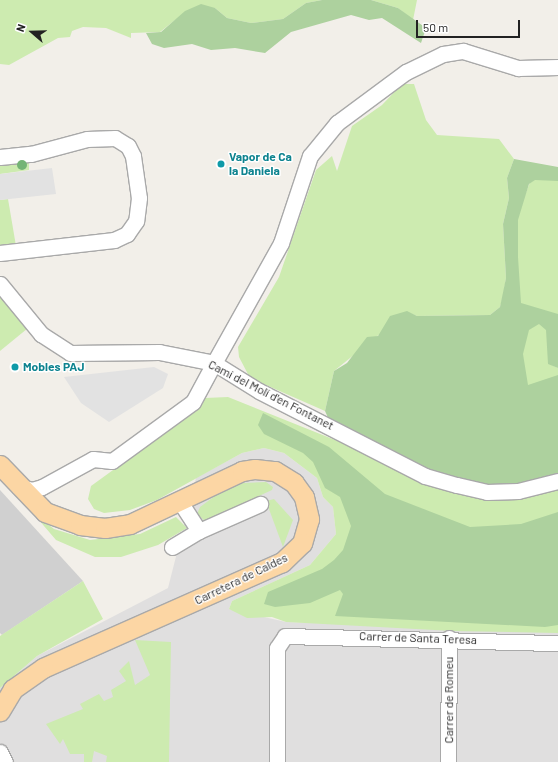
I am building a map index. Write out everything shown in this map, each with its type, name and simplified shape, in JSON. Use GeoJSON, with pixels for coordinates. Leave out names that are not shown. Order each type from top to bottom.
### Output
{"type":"FeatureCollection","features":[{"type":"Feature","properties":{"kind":"main road","name":"Carretera de Caldes"},"geometry":{"type":"LineString","coordinates":[[0,465],[18,486],[46,512],[91,527],[130,524],[180,502],[242,471],[275,471],[294,483],[304,497],[307,530],[298,549],[282,562],[43,668],[14,689],[0,711]]}},
{"type":"Feature","properties":{"kind":"street"},"geometry":{"type":"LineString","coordinates":[[212,366],[281,243],[310,156],[338,123],[420,63],[456,51],[499,65],[558,67]]}},
{"type":"Feature","properties":{"kind":"street"},"geometry":{"type":"LineString","coordinates":[[0,157],[31,154],[87,139],[115,138],[128,146],[133,156],[139,198],[134,224],[114,240],[0,254]]}},
{"type":"Feature","properties":{"kind":"street","name":"Camí del Molí d'en Fontanet"},"geometry":{"type":"LineString","coordinates":[[0,284],[42,334],[70,354],[159,352],[212,366],[425,476],[487,492],[518,491],[558,481]]}},
{"type":"Feature","properties":{"kind":"street","name":"Camí del Molí d'en Fontanet"},"geometry":{"type":"LineString","coordinates":[[18,486],[32,490],[42,487],[92,458],[112,461],[193,402],[212,366]]}},
{"type":"Feature","properties":{"kind":"street"},"geometry":{"type":"LineString","coordinates":[[180,502],[199,531]]}},
{"type":"Feature","properties":{"kind":"street"},"geometry":{"type":"LineString","coordinates":[[172,547],[199,531],[260,504]]}},
{"type":"Feature","properties":{"kind":"street","name":"Carrer de Santa Teresa"},"geometry":{"type":"LineString","coordinates":[[277,762],[280,640],[294,634],[449,638],[558,643]]}},
{"type":"Feature","properties":{"kind":"street","name":"Carrer de Romeu"},"geometry":{"type":"LineString","coordinates":[[448,762],[449,638]]}},
{"type":"Feature","properties":{"kind":"street"},"geometry":{"type":"LineString","coordinates":[[0,752],[5,762]]}},
{"type":"Feature","properties":{"kind":"shaded area"},"geometry":{"type":"Polygon","coordinates":[[[52,168],[56,194],[0,200],[0,174],[52,168]]]}},
{"type":"Feature","properties":{"kind":"shaded area"},"geometry":{"type":"Polygon","coordinates":[[[154,367],[168,374],[163,388],[109,422],[81,403],[64,377],[154,367]]]}},
{"type":"Feature","properties":{"kind":"shaded area"},"geometry":{"type":"Polygon","coordinates":[[[264,448],[284,453],[317,478],[323,497],[333,507],[336,534],[310,565],[232,601],[229,609],[286,622],[558,631],[558,762],[0,762],[0,688],[37,656],[168,588],[196,478],[242,453],[264,448]]]}},
{"type":"Feature","properties":{"kind":"shaded area"},"geometry":{"type":"Polygon","coordinates":[[[0,490],[83,581],[2,635],[0,633],[0,490]]]}},
{"type":"Feature","properties":{"kind":"green space"},"geometry":{"type":"Polygon","coordinates":[[[0,0],[322,0],[306,3],[283,19],[251,23],[227,18],[215,8],[175,20],[160,32],[131,33],[131,38],[106,28],[83,27],[72,31],[70,37],[58,38],[9,65],[0,64],[0,0]]]}},
{"type":"Feature","properties":{"kind":"green space"},"geometry":{"type":"Polygon","coordinates":[[[322,0],[371,0],[398,8],[426,28],[421,43],[382,18],[369,20],[351,15],[291,32],[265,53],[235,48],[211,50],[192,44],[164,48],[152,44],[146,33],[161,32],[185,11],[201,4],[215,8],[227,18],[251,23],[283,19],[306,3],[322,0]]]}},
{"type":"Feature","properties":{"kind":"green space"},"geometry":{"type":"Polygon","coordinates":[[[371,0],[417,0],[413,20],[398,8],[371,0]]]}},
{"type":"Feature","properties":{"kind":"green space"},"geometry":{"type":"Polygon","coordinates":[[[402,84],[414,84],[426,120],[437,135],[499,139],[514,159],[507,178],[509,198],[503,224],[506,278],[503,297],[500,307],[490,315],[417,316],[407,312],[334,371],[325,411],[250,378],[239,357],[238,347],[279,277],[316,170],[332,156],[337,171],[352,126],[382,105],[402,84]]]}},
{"type":"Feature","properties":{"kind":"green space"},"geometry":{"type":"Polygon","coordinates":[[[29,157],[29,170],[0,174],[0,160],[29,157]]]}},
{"type":"Feature","properties":{"kind":"green space"},"geometry":{"type":"Polygon","coordinates":[[[514,159],[558,167],[558,181],[535,180],[529,184],[518,220],[518,257],[521,303],[558,314],[558,368],[548,364],[546,330],[539,324],[529,330],[523,354],[528,385],[558,375],[558,481],[518,491],[461,485],[330,422],[325,411],[334,371],[347,363],[367,337],[378,336],[390,316],[407,311],[417,316],[490,315],[500,307],[506,278],[503,224],[509,198],[507,178],[514,159]]]}},
{"type":"Feature","properties":{"kind":"green space"},"geometry":{"type":"Polygon","coordinates":[[[532,177],[558,178],[558,317],[518,304],[517,216],[532,177]]]}},
{"type":"Feature","properties":{"kind":"green space"},"geometry":{"type":"Polygon","coordinates":[[[8,199],[16,246],[0,248],[0,200],[8,199]]]}},
{"type":"Feature","properties":{"kind":"green space"},"geometry":{"type":"Polygon","coordinates":[[[0,284],[33,324],[0,351],[0,284]]]}},
{"type":"Feature","properties":{"kind":"green space"},"geometry":{"type":"Polygon","coordinates":[[[540,322],[550,332],[552,365],[558,368],[558,377],[532,388],[523,385],[520,365],[527,328],[540,322]]]}},
{"type":"Feature","properties":{"kind":"green space"},"geometry":{"type":"Polygon","coordinates":[[[228,397],[425,476],[558,481],[558,633],[453,631],[286,622],[272,617],[247,618],[229,609],[232,601],[310,565],[336,534],[333,507],[323,497],[317,478],[284,453],[264,448],[242,453],[157,500],[130,510],[104,513],[94,509],[88,499],[91,486],[167,431],[205,398],[228,397]]]}},
{"type":"Feature","properties":{"kind":"green space"},"geometry":{"type":"Polygon","coordinates":[[[263,413],[329,447],[385,494],[470,527],[521,524],[558,512],[558,625],[545,627],[335,616],[343,594],[340,590],[310,603],[275,607],[264,604],[268,592],[322,569],[334,560],[343,550],[351,526],[340,497],[325,488],[313,462],[303,453],[264,434],[258,425],[263,413]]]}},
{"type":"Feature","properties":{"kind":"green space"},"geometry":{"type":"Polygon","coordinates":[[[266,482],[273,487],[272,490],[205,521],[197,514],[200,507],[219,493],[243,483],[266,482]]]}},
{"type":"Feature","properties":{"kind":"green space"},"geometry":{"type":"Polygon","coordinates":[[[274,499],[293,520],[283,547],[266,501],[274,499]]]}},
{"type":"Feature","properties":{"kind":"green space"},"geometry":{"type":"Polygon","coordinates":[[[32,512],[54,529],[90,540],[140,534],[176,517],[187,528],[158,545],[121,557],[95,557],[56,540],[32,512]]]}},
{"type":"Feature","properties":{"kind":"green space"},"geometry":{"type":"Polygon","coordinates":[[[83,581],[103,619],[37,656],[0,688],[0,636],[83,581]]]}},
{"type":"Feature","properties":{"kind":"green space"},"geometry":{"type":"Polygon","coordinates":[[[135,640],[171,642],[169,762],[106,762],[107,756],[94,751],[92,762],[84,762],[84,754],[70,754],[63,739],[60,744],[46,724],[83,709],[80,704],[99,694],[104,701],[113,697],[111,690],[126,681],[119,671],[129,661],[135,685],[150,675],[135,640]]]}},
{"type":"Feature","properties":{"kind":"place","name":"Vapor de Ca la Daniela"},"geometry":{"type":"Point","coordinates":[221,164]}},
{"type":"Feature","properties":{"kind":"place","name":"Mobles PAJ"},"geometry":{"type":"Point","coordinates":[15,367]}}]}
